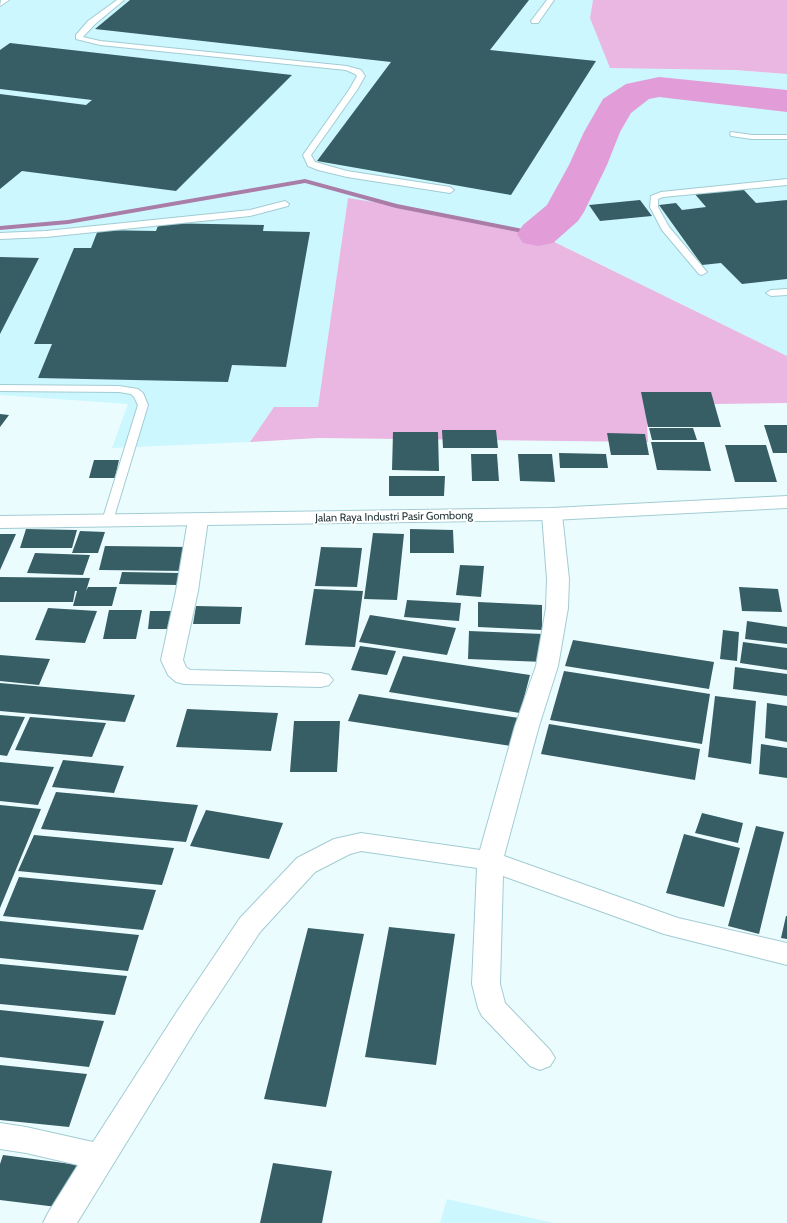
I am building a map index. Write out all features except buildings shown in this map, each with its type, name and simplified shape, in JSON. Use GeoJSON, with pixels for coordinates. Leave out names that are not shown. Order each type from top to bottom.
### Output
{"type":"FeatureCollection","features":[{"type":"Feature","properties":{"kind":"street","name":"Jalan Raya Industri Pasir Gombong"},"geometry":{"type":"LineString","coordinates":[[0,522],[552,514],[787,502]]}},
{"type":"Feature","properties":{"kind":"street"},"geometry":{"type":"LineString","coordinates":[[540,1058],[492,1008],[486,984],[486,955],[490,861],[527,726],[547,666],[558,593],[552,514]]}},
{"type":"Feature","properties":{"kind":"street"},"geometry":{"type":"LineString","coordinates":[[198,520],[187,591],[172,660],[176,670],[184,677],[321,680]]}},
{"type":"Feature","properties":{"kind":"street"},"geometry":{"type":"LineString","coordinates":[[58,1223],[99,1157],[250,925],[306,865],[343,846],[361,842],[490,861],[674,927],[787,954]]}},
{"type":"Feature","properties":{"kind":"street"},"geometry":{"type":"LineString","coordinates":[[0,1136],[26,1140],[99,1157]]}},
{"type":"Feature","properties":{"kind":"lane"},"geometry":{"type":"LineString","coordinates":[[0,4],[6,0]]}},
{"type":"Feature","properties":{"kind":"lane"},"geometry":{"type":"LineString","coordinates":[[121,0],[91,23],[79,37],[82,40],[100,43],[347,68],[358,72],[361,76],[353,90],[307,155],[311,164],[347,174],[450,190]]}},
{"type":"Feature","properties":{"kind":"lane"},"geometry":{"type":"LineString","coordinates":[[535,21],[551,0]]}},
{"type":"Feature","properties":{"kind":"lane"},"geometry":{"type":"LineString","coordinates":[[734,134],[752,137],[787,137]]}},
{"type":"Feature","properties":{"kind":"lane"},"geometry":{"type":"LineString","coordinates":[[702,272],[665,228],[654,207],[654,198],[661,195],[787,182]]}},
{"type":"Feature","properties":{"kind":"lane"},"geometry":{"type":"LineString","coordinates":[[0,236],[46,234],[250,213],[285,204]]}},
{"type":"Feature","properties":{"kind":"lane"},"geometry":{"type":"LineString","coordinates":[[771,294],[787,292]]}},
{"type":"Feature","properties":{"kind":"lane"},"geometry":{"type":"LineString","coordinates":[[0,388],[119,389],[134,391],[139,395],[143,405],[108,521]]}},
{"type":"Feature","properties":{"kind":"shaded area"},"geometry":{"type":"Polygon","coordinates":[[[0,0],[593,0],[590,18],[735,70],[787,74],[787,356],[538,234],[348,199],[318,407],[274,408],[250,442],[112,448],[128,404],[0,395],[0,0]]]}},
{"type":"Feature","properties":{"kind":"shaded area"},"geometry":{"type":"Polygon","coordinates":[[[593,0],[787,0],[787,74],[735,70],[610,68],[590,18],[593,0]]]}},
{"type":"Feature","properties":{"kind":"shaded area"},"geometry":{"type":"Polygon","coordinates":[[[348,198],[425,210],[538,234],[787,356],[787,403],[646,405],[648,442],[318,438],[250,442],[274,407],[318,407],[348,198]]]}},
{"type":"Feature","properties":{"kind":"shaded area"},"geometry":{"type":"Polygon","coordinates":[[[447,1199],[554,1223],[440,1223],[447,1199]]]}},
{"type":"Feature","properties":{"kind":"waterway"},"geometry":{"type":"LineString","coordinates":[[538,234],[564,212],[588,165],[602,132],[616,107],[638,91],[659,87],[787,101]]}},
{"type":"Feature","properties":{"kind":"waterway"},"geometry":{"type":"LineString","coordinates":[[0,228],[68,222],[305,181],[396,206],[538,234]]}}]}
